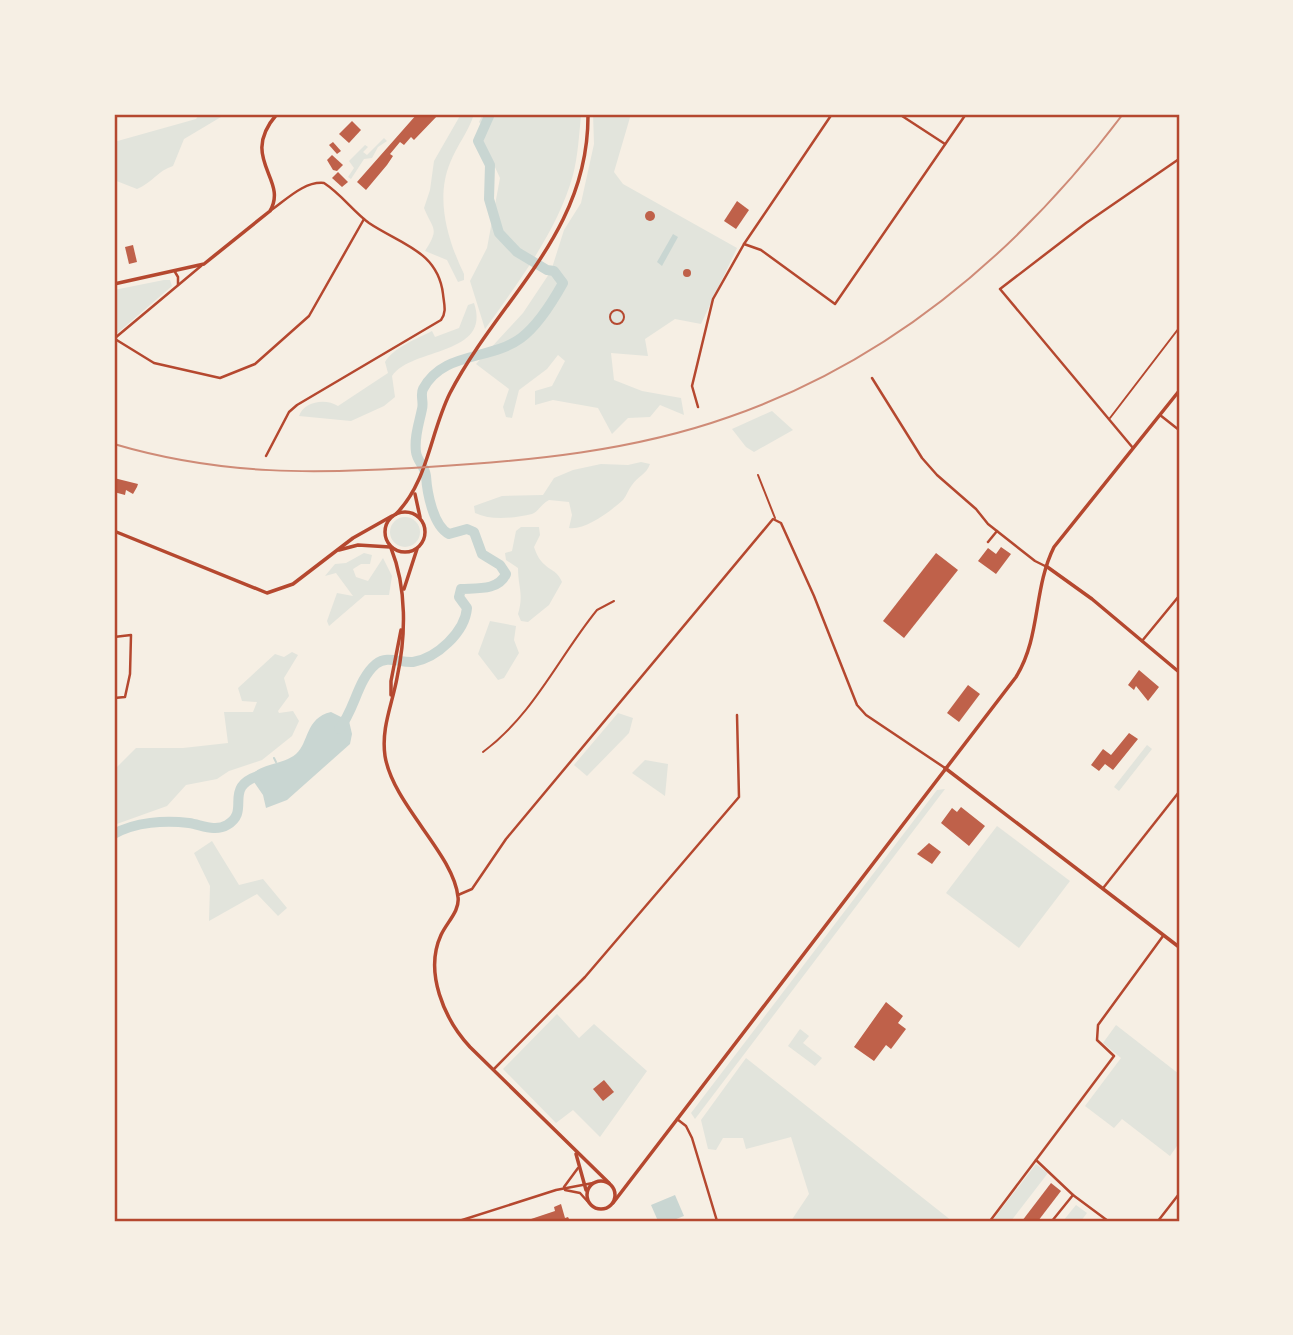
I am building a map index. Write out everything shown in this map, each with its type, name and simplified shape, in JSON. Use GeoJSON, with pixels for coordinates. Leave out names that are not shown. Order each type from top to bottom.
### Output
{"type":"FeatureCollection","features":[{"type":"Feature","properties":{"kind":"street"},"geometry":{"type":"LineString","coordinates":[[270,211],[274,201],[274,188],[263,162],[261,146],[268,125],[277,114]]}},
{"type":"Feature","properties":{"kind":"street"},"geometry":{"type":"LineString","coordinates":[[391,697],[397,681],[402,595],[398,566],[385,531],[394,515],[415,492],[434,433],[467,365],[544,256],[565,217],[579,179],[588,114]]}},
{"type":"Feature","properties":{"kind":"street"},"geometry":{"type":"LineString","coordinates":[[698,407],[692,386],[709,313],[724,276],[832,114]]}},
{"type":"Feature","properties":{"kind":"street"},"geometry":{"type":"LineString","coordinates":[[899,114],[945,144]]}},
{"type":"Feature","properties":{"kind":"street"},"geometry":{"type":"LineString","coordinates":[[744,244],[761,250],[835,304],[966,114]]}},
{"type":"Feature","properties":{"kind":"street"},"geometry":{"type":"LineString","coordinates":[[1133,447],[1120,436],[1111,418],[1076,383],[1000,289],[1086,223],[1179,159]]}},
{"type":"Feature","properties":{"kind":"street"},"geometry":{"type":"LineString","coordinates":[[267,456],[289,412],[308,396],[444,317],[442,285],[430,261],[419,251],[364,219],[331,188],[316,182],[301,188],[270,211],[114,339],[155,363],[220,378],[254,364],[309,316],[364,219]]}},
{"type":"Feature","properties":{"kind":"street"},"geometry":{"type":"LineString","coordinates":[[114,284],[204,264]]}},
{"type":"Feature","properties":{"kind":"street"},"geometry":{"type":"LineString","coordinates":[[175,272],[179,282],[176,288]]}},
{"type":"Feature","properties":{"kind":"street"},"geometry":{"type":"LineString","coordinates":[[872,378],[922,458],[997,531],[1035,561],[1046,566],[1179,673]]}},
{"type":"Feature","properties":{"kind":"street"},"geometry":{"type":"LineString","coordinates":[[559,1190],[578,1192],[599,1209],[613,1203],[1016,677],[1027,657],[1034,635],[1046,566],[1054,547],[1179,391]]}},
{"type":"Feature","properties":{"kind":"street"},"geometry":{"type":"LineString","coordinates":[[1160,415],[1179,430]]}},
{"type":"Feature","properties":{"kind":"street"},"geometry":{"type":"LineString","coordinates":[[402,595],[417,549],[426,533],[415,492]]}},
{"type":"Feature","properties":{"kind":"street"},"geometry":{"type":"LineString","coordinates":[[114,531],[267,593],[287,587],[394,515],[410,512],[422,521]]}},
{"type":"Feature","properties":{"kind":"street"},"geometry":{"type":"LineString","coordinates":[[458,895],[472,888],[522,820],[775,519],[781,523],[814,596],[843,676],[861,710],[945,768],[1179,947]]}},
{"type":"Feature","properties":{"kind":"street"},"geometry":{"type":"LineString","coordinates":[[988,542],[997,531]]}},
{"type":"Feature","properties":{"kind":"street"},"geometry":{"type":"LineString","coordinates":[[337,551],[358,545],[391,548],[404,553],[417,549]]}},
{"type":"Feature","properties":{"kind":"street"},"geometry":{"type":"LineString","coordinates":[[1142,642],[1179,596]]}},
{"type":"Feature","properties":{"kind":"street"},"geometry":{"type":"LineString","coordinates":[[114,637],[131,635],[130,674],[125,696],[114,698]]}},
{"type":"Feature","properties":{"kind":"street"},"geometry":{"type":"LineString","coordinates":[[400,640],[391,681],[384,744],[390,774],[442,860],[458,895],[456,909],[442,933],[436,952],[439,987],[445,1009],[457,1031],[610,1184],[615,1194],[613,1203]]}},
{"type":"Feature","properties":{"kind":"street"},"geometry":{"type":"LineString","coordinates":[[493,1069],[577,986],[733,804],[739,794],[737,715]]}},
{"type":"Feature","properties":{"kind":"street"},"geometry":{"type":"LineString","coordinates":[[1104,887],[1179,792]]}},
{"type":"Feature","properties":{"kind":"street"},"geometry":{"type":"LineString","coordinates":[[990,1221],[1114,1056],[1097,1040],[1098,1025],[1164,935]]}},
{"type":"Feature","properties":{"kind":"street"},"geometry":{"type":"LineString","coordinates":[[677,1119],[686,1126],[692,1139],[717,1221]]}},
{"type":"Feature","properties":{"kind":"street"},"geometry":{"type":"LineString","coordinates":[[573,1149],[579,1161],[589,1203]]}},
{"type":"Feature","properties":{"kind":"street"},"geometry":{"type":"LineString","coordinates":[[1036,1160],[1073,1195],[1108,1221]]}},
{"type":"Feature","properties":{"kind":"street"},"geometry":{"type":"LineString","coordinates":[[559,1190],[574,1177],[579,1161]]}},
{"type":"Feature","properties":{"kind":"street"},"geometry":{"type":"LineString","coordinates":[[459,1221],[559,1190],[585,1187],[593,1183],[622,1186],[630,1181]]}},
{"type":"Feature","properties":{"kind":"street"},"geometry":{"type":"LineString","coordinates":[[587,1195],[593,1183]]}},
{"type":"Feature","properties":{"kind":"street"},"geometry":{"type":"LineString","coordinates":[[1158,1221],[1179,1194]]}},
{"type":"Feature","properties":{"kind":"street"},"geometry":{"type":"LineString","coordinates":[[1052,1221],[1073,1195]]}},
{"type":"Feature","properties":{"kind":"lane"},"geometry":{"type":"LineString","coordinates":[[1111,418],[1179,328]]}},
{"type":"Feature","properties":{"kind":"lane"},"geometry":{"type":"LineString","coordinates":[[758,475],[775,519]]}},
{"type":"Feature","properties":{"kind":"lane"},"geometry":{"type":"LineString","coordinates":[[483,752],[507,734],[529,709],[597,610],[614,601]]}},
{"type":"Feature","properties":{"kind":"shaded area"},"geometry":{"type":"Polygon","coordinates":[[[200,114],[226,114],[184,139],[173,166],[137,189],[114,180],[114,142],[196,119],[200,114]]]}},
{"type":"Feature","properties":{"kind":"shaded area"},"geometry":{"type":"Polygon","coordinates":[[[461,114],[474,114],[450,163],[444,191],[445,220],[464,274],[464,280],[458,282],[447,260],[425,251],[434,233],[424,208],[430,190],[434,161],[461,114]]]}},
{"type":"Feature","properties":{"kind":"shaded area"},"geometry":{"type":"Polygon","coordinates":[[[483,114],[581,116],[573,175],[557,216],[536,255],[485,329],[470,281],[487,248],[500,178],[482,139],[486,130],[479,122],[483,114]]]}},
{"type":"Feature","properties":{"kind":"shaded area"},"geometry":{"type":"Polygon","coordinates":[[[593,114],[631,114],[614,172],[623,184],[737,248],[701,324],[675,319],[645,339],[648,356],[611,353],[614,380],[642,391],[681,398],[684,415],[660,405],[650,417],[628,418],[612,434],[598,408],[553,400],[535,405],[535,391],[552,386],[565,361],[558,355],[547,369],[519,390],[512,418],[506,417],[503,407],[509,389],[476,364],[523,313],[551,271],[564,230],[581,203],[594,144],[593,114]]]}},
{"type":"Feature","properties":{"kind":"shaded area"},"geometry":{"type":"Polygon","coordinates":[[[384,138],[387,141],[378,147],[372,158],[364,159],[351,179],[348,177],[354,168],[349,161],[365,145],[368,147],[363,152],[367,155],[384,138]]]}},
{"type":"Feature","properties":{"kind":"shaded area"},"geometry":{"type":"Polygon","coordinates":[[[673,234],[678,237],[662,266],[657,262],[673,234]]]}},
{"type":"Feature","properties":{"kind":"shaded area"},"geometry":{"type":"Polygon","coordinates":[[[170,280],[172,286],[114,336],[114,290],[170,280]]]}},
{"type":"Feature","properties":{"kind":"shaded area"},"geometry":{"type":"Polygon","coordinates":[[[474,303],[476,320],[472,333],[461,342],[402,367],[392,376],[395,397],[384,406],[351,421],[299,416],[306,407],[316,402],[328,402],[338,406],[388,373],[385,362],[406,344],[432,331],[435,337],[459,328],[468,305],[474,303]]]}},
{"type":"Feature","properties":{"kind":"shaded area"},"geometry":{"type":"Polygon","coordinates":[[[772,411],[793,430],[754,452],[746,447],[732,429],[772,411]]]}},
{"type":"Feature","properties":{"kind":"shaded area"},"geometry":{"type":"Polygon","coordinates":[[[641,462],[650,464],[623,500],[605,514],[582,526],[569,528],[572,515],[569,502],[549,500],[532,514],[511,518],[475,513],[474,506],[502,496],[543,495],[554,478],[573,470],[601,464],[628,465],[641,462]]]}},
{"type":"Feature","properties":{"kind":"shaded area"},"geometry":{"type":"Polygon","coordinates":[[[405,517],[416,521],[420,532],[416,543],[405,547],[394,543],[390,532],[394,521],[405,517]]]}},
{"type":"Feature","properties":{"kind":"shaded area"},"geometry":{"type":"Polygon","coordinates":[[[521,527],[539,527],[540,535],[534,547],[537,555],[562,582],[549,605],[528,622],[521,621],[518,614],[521,596],[518,568],[506,560],[505,553],[512,551],[516,531],[521,527]]]}},
{"type":"Feature","properties":{"kind":"shaded area"},"geometry":{"type":"Polygon","coordinates":[[[364,553],[372,555],[370,564],[361,564],[353,569],[356,577],[368,581],[383,558],[392,576],[389,595],[365,595],[329,626],[327,621],[337,593],[353,596],[336,573],[325,576],[335,564],[346,563],[364,553]]]}},
{"type":"Feature","properties":{"kind":"shaded area"},"geometry":{"type":"Polygon","coordinates":[[[490,621],[516,626],[514,640],[519,653],[504,678],[498,680],[478,654],[490,621]]]}},
{"type":"Feature","properties":{"kind":"shaded area"},"geometry":{"type":"Polygon","coordinates":[[[292,652],[298,655],[284,678],[289,696],[278,711],[293,711],[299,721],[292,736],[262,760],[229,771],[217,779],[186,785],[167,806],[114,825],[114,770],[136,748],[183,748],[228,743],[224,712],[253,712],[257,702],[242,701],[238,688],[275,654],[284,657],[292,652]]]}},
{"type":"Feature","properties":{"kind":"shaded area"},"geometry":{"type":"Polygon","coordinates":[[[331,712],[349,721],[352,734],[350,744],[287,800],[266,808],[263,795],[254,782],[255,772],[296,754],[316,720],[331,712]]]}},
{"type":"Feature","properties":{"kind":"shaded area"},"geometry":{"type":"Polygon","coordinates":[[[618,713],[633,718],[629,733],[587,776],[574,765],[618,713]]]}},
{"type":"Feature","properties":{"kind":"shaded area"},"geometry":{"type":"Polygon","coordinates":[[[1147,745],[1152,749],[1119,791],[1114,787],[1147,745]]]}},
{"type":"Feature","properties":{"kind":"shaded area"},"geometry":{"type":"Polygon","coordinates":[[[645,760],[668,764],[665,796],[632,773],[645,760]]]}},
{"type":"Feature","properties":{"kind":"shaded area"},"geometry":{"type":"Polygon","coordinates":[[[945,789],[695,1119],[691,1113],[937,790],[945,789]]]}},
{"type":"Feature","properties":{"kind":"shaded area"},"geometry":{"type":"Polygon","coordinates":[[[997,826],[1070,881],[1019,948],[946,893],[997,826]]]}},
{"type":"Feature","properties":{"kind":"shaded area"},"geometry":{"type":"Polygon","coordinates":[[[212,841],[239,885],[263,879],[287,908],[278,916],[257,894],[209,921],[210,886],[194,853],[212,841]]]}},
{"type":"Feature","properties":{"kind":"shaded area"},"geometry":{"type":"Polygon","coordinates":[[[557,1014],[579,1038],[594,1024],[647,1071],[600,1137],[573,1110],[556,1123],[503,1069],[557,1014]]]}},
{"type":"Feature","properties":{"kind":"shaded area"},"geometry":{"type":"Polygon","coordinates":[[[1116,1025],[1179,1074],[1179,1143],[1170,1156],[1122,1119],[1114,1128],[1085,1106],[1121,1058],[1103,1043],[1116,1025]]]}},
{"type":"Feature","properties":{"kind":"shaded area"},"geometry":{"type":"Polygon","coordinates":[[[800,1029],[809,1036],[803,1043],[822,1058],[815,1066],[788,1046],[800,1029]]]}},
{"type":"Feature","properties":{"kind":"shaded area"},"geometry":{"type":"Polygon","coordinates":[[[746,1058],[952,1221],[791,1221],[809,1194],[791,1137],[746,1149],[743,1138],[723,1138],[716,1150],[708,1149],[701,1120],[746,1058]]]}},
{"type":"Feature","properties":{"kind":"shaded area"},"geometry":{"type":"Polygon","coordinates":[[[1036,1164],[1048,1173],[1011,1221],[992,1221],[1036,1164]]]}},
{"type":"Feature","properties":{"kind":"shaded area"},"geometry":{"type":"Polygon","coordinates":[[[675,1195],[684,1216],[671,1221],[658,1221],[651,1205],[675,1195]]]}},
{"type":"Feature","properties":{"kind":"shaded area"},"geometry":{"type":"Polygon","coordinates":[[[1076,1205],[1087,1213],[1081,1221],[1063,1221],[1076,1205]]]}},
{"type":"Feature","properties":{"kind":"building"},"geometry":{"type":"Polygon","coordinates":[[[417,114],[439,114],[414,140],[411,137],[404,145],[400,142],[390,154],[393,156],[387,165],[366,190],[357,182],[417,114]]]}},
{"type":"Feature","properties":{"kind":"building"},"geometry":{"type":"Polygon","coordinates":[[[352,121],[361,130],[349,143],[339,134],[352,121]]]}},
{"type":"Feature","properties":{"kind":"building"},"geometry":{"type":"Polygon","coordinates":[[[333,142],[341,151],[337,154],[329,145],[333,142]]]}},
{"type":"Feature","properties":{"kind":"building"},"geometry":{"type":"Polygon","coordinates":[[[332,155],[343,165],[337,171],[333,170],[327,160],[332,155]]]}},
{"type":"Feature","properties":{"kind":"building"},"geometry":{"type":"Polygon","coordinates":[[[338,172],[348,182],[342,187],[332,178],[338,172]]]}},
{"type":"Feature","properties":{"kind":"building"},"geometry":{"type":"Polygon","coordinates":[[[737,201],[749,210],[736,229],[724,221],[737,201]]]}},
{"type":"Feature","properties":{"kind":"building"},"geometry":{"type":"Polygon","coordinates":[[[650,211],[655,216],[650,221],[645,216],[650,211]]]}},
{"type":"Feature","properties":{"kind":"building"},"geometry":{"type":"Polygon","coordinates":[[[133,245],[137,262],[129,264],[125,247],[133,245]]]}},
{"type":"Feature","properties":{"kind":"building"},"geometry":{"type":"Polygon","coordinates":[[[687,269],[691,273],[687,277],[683,273],[687,269]]]}},
{"type":"Feature","properties":{"kind":"building"},"geometry":{"type":"Polygon","coordinates":[[[114,478],[138,484],[133,494],[126,490],[125,495],[114,492],[114,478]]]}},
{"type":"Feature","properties":{"kind":"building"},"geometry":{"type":"Polygon","coordinates":[[[1001,547],[1011,554],[996,574],[978,561],[988,548],[996,554],[1001,547]]]}},
{"type":"Feature","properties":{"kind":"building"},"geometry":{"type":"Polygon","coordinates":[[[936,553],[958,570],[904,638],[883,621],[936,553]]]}},
{"type":"Feature","properties":{"kind":"building"},"geometry":{"type":"Polygon","coordinates":[[[1139,670],[1159,687],[1148,701],[1136,686],[1134,690],[1128,685],[1139,670]]]}},
{"type":"Feature","properties":{"kind":"building"},"geometry":{"type":"Polygon","coordinates":[[[968,685],[980,694],[959,722],[947,713],[968,685]]]}},
{"type":"Feature","properties":{"kind":"building"},"geometry":{"type":"Polygon","coordinates":[[[1129,733],[1138,739],[1113,770],[1105,764],[1099,771],[1091,765],[1103,749],[1111,755],[1129,733]]]}},
{"type":"Feature","properties":{"kind":"building"},"geometry":{"type":"Polygon","coordinates":[[[961,807],[985,826],[969,846],[941,823],[952,808],[957,812],[961,807]]]}},
{"type":"Feature","properties":{"kind":"building"},"geometry":{"type":"Polygon","coordinates":[[[929,843],[941,852],[932,864],[917,854],[929,843]]]}},
{"type":"Feature","properties":{"kind":"building"},"geometry":{"type":"Polygon","coordinates":[[[886,1002],[903,1016],[898,1023],[906,1029],[891,1049],[886,1045],[874,1061],[854,1047],[886,1002]]]}},
{"type":"Feature","properties":{"kind":"building"},"geometry":{"type":"Polygon","coordinates":[[[604,1080],[614,1092],[603,1101],[593,1089],[604,1080]]]}},
{"type":"Feature","properties":{"kind":"building"},"geometry":{"type":"Polygon","coordinates":[[[1051,1183],[1061,1191],[1038,1221],[1022,1221],[1051,1183]]]}},
{"type":"Feature","properties":{"kind":"building"},"geometry":{"type":"Polygon","coordinates":[[[561,1204],[565,1218],[568,1217],[570,1221],[525,1221],[555,1211],[554,1207],[561,1204]]]}},
{"type":"Feature","properties":{"kind":"waterway"},"geometry":{"type":"LineString","coordinates":[[339,729],[364,678],[376,664],[389,660],[422,660],[440,649],[455,635],[465,617],[467,608],[459,597],[461,589],[492,586],[506,574],[500,565],[482,554],[474,532],[467,529],[449,534],[443,530],[432,508],[425,472],[416,446],[422,391],[432,377],[455,362],[509,345],[521,338],[539,320],[563,283],[554,271],[547,270],[517,252],[499,233],[489,199],[490,165],[478,141],[490,114]]}},
{"type":"Feature","properties":{"kind":"waterway"},"geometry":{"type":"LineString","coordinates":[[274,758],[276,762]]}},
{"type":"Feature","properties":{"kind":"waterway"},"geometry":{"type":"LineString","coordinates":[[114,834],[141,824],[160,822],[222,827],[234,819],[239,791],[243,785],[264,774]]}},
{"type":"Feature","properties":{"kind":"railway"},"geometry":{"type":"LineString","coordinates":[[114,444],[193,462],[232,467],[347,471],[543,458],[618,446],[693,429],[788,393],[845,365],[898,332],[948,295],[996,254],[1041,210],[1123,114]]}}]}
